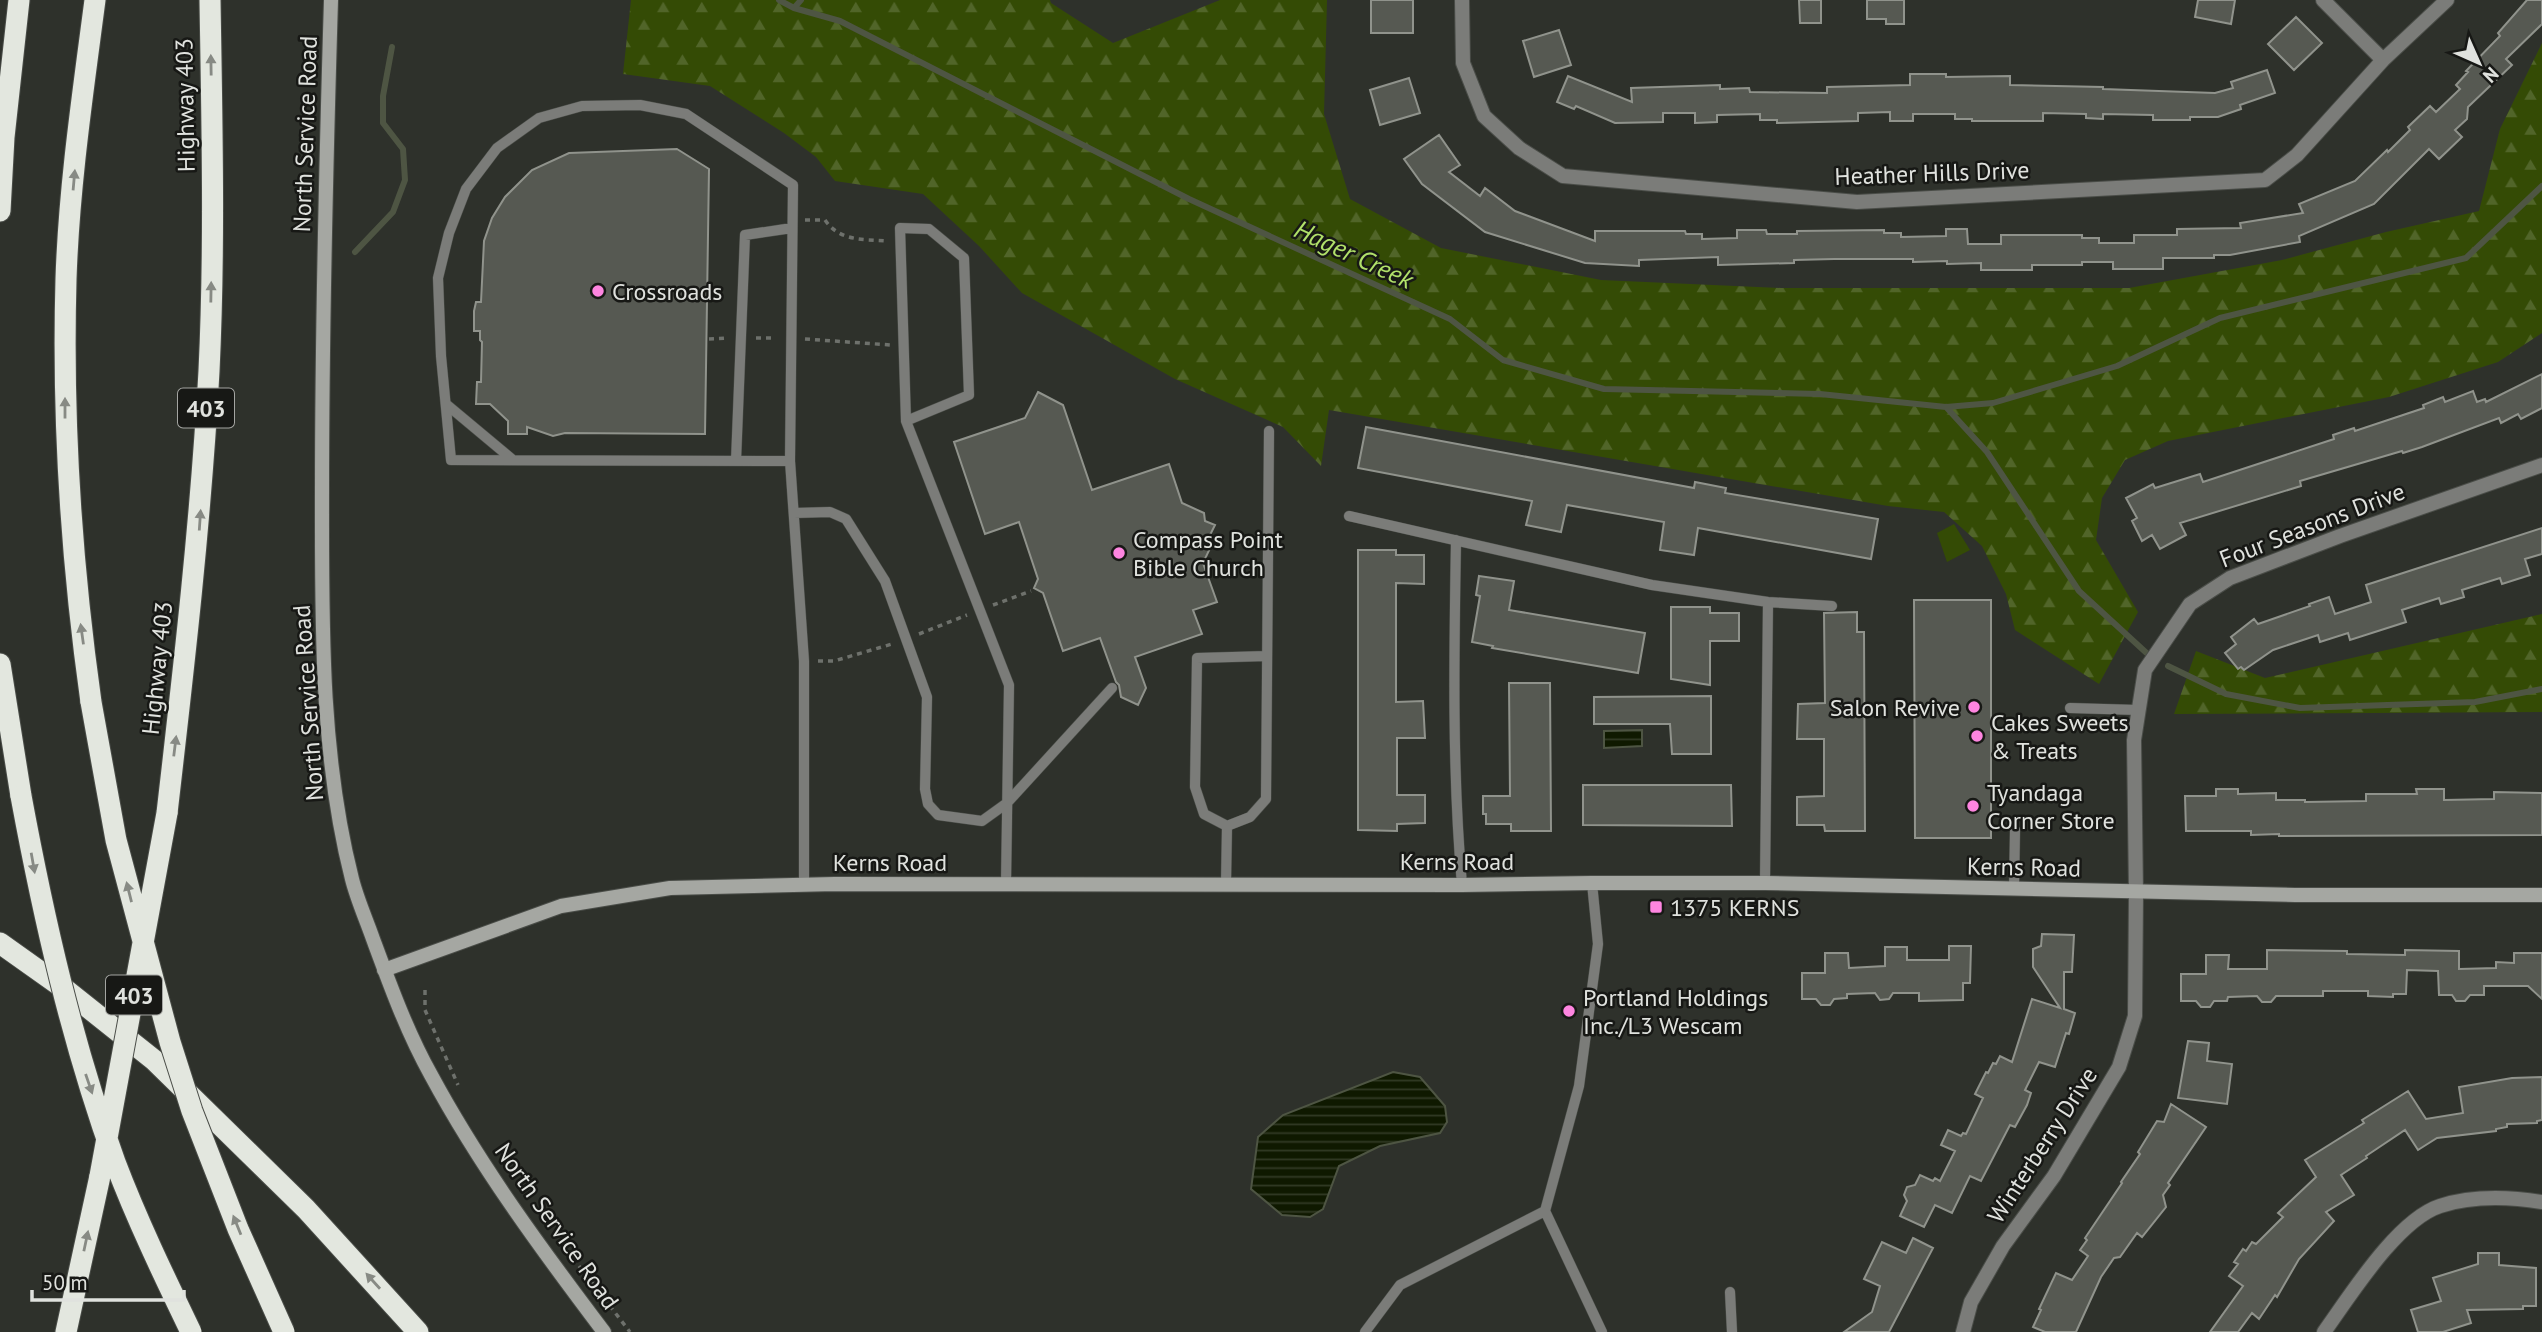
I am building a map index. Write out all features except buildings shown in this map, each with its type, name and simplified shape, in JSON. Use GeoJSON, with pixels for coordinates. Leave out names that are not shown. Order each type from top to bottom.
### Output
{"type":"FeatureCollection","features":[{"type":"Feature","properties":{"kind":"highway"},"geometry":{"type":"LineString","coordinates":[[0,211],[4,137],[19,0]]}},
{"type":"Feature","properties":{"kind":"highway"},"geometry":{"type":"LineString","coordinates":[[95,0],[79,118],[66,277],[65,421],[71,532],[91,702],[116,840],[170,1042],[192,1111],[234,1218],[285,1332]]}},
{"type":"Feature","properties":{"kind":"highway","name":"Highway 403"},"geometry":{"type":"LineString","coordinates":[[66,1332],[100,1176],[167,813],[199,531],[209,369],[212,217],[210,0]]}},
{"type":"Feature","properties":{"kind":"highway"},"geometry":{"type":"LineString","coordinates":[[0,664],[41,908],[83,1065],[116,1163],[191,1332]]}},
{"type":"Feature","properties":{"kind":"highway"},"geometry":{"type":"LineString","coordinates":[[0,943],[66,990],[153,1060],[306,1209],[418,1332]]}},
{"type":"Feature","properties":{"kind":"street","name":"North Service Road"},"geometry":{"type":"LineString","coordinates":[[331,0],[321,373],[322,622],[336,797],[352,880],[402,1016],[430,1075],[475,1151],[529,1231],[604,1332]]}},
{"type":"Feature","properties":{"kind":"street","name":"Heather Hills Drive"},"geometry":{"type":"LineString","coordinates":[[1462,0],[1463,63],[1484,116],[1519,148],[1563,176],[1857,202],[2265,180],[2297,155],[2383,60],[2447,0]]}},
{"type":"Feature","properties":{"kind":"street"},"geometry":{"type":"LineString","coordinates":[[2323,0],[2383,60]]}},
{"type":"Feature","properties":{"kind":"street","name":"Four Seasons Drive"},"geometry":{"type":"LineString","coordinates":[[2136,892],[2134,740],[2145,670],[2190,604],[2230,578],[2542,465]]}},
{"type":"Feature","properties":{"kind":"street","name":"Kerns Road"},"geometry":{"type":"LineString","coordinates":[[384,970],[561,906],[670,888],[1006,884],[1765,883],[2136,892],[2542,895]]}},
{"type":"Feature","properties":{"kind":"street","name":"Winterberry Drive"},"geometry":{"type":"LineString","coordinates":[[1963,1332],[1971,1301],[2003,1246],[2062,1164],[2119,1068],[2135,1016],[2136,892]]}},
{"type":"Feature","properties":{"kind":"street"},"geometry":{"type":"LineString","coordinates":[[2324,1332],[2405,1227],[2438,1206],[2482,1199],[2542,1202]]}},
{"type":"Feature","properties":{"kind":"lane"},"geometry":{"type":"LineString","coordinates":[[790,461],[451,460],[441,356],[438,278],[449,233],[466,189],[497,148],[539,118],[582,106],[640,105],[686,114],[793,185],[790,461],[804,661],[804,885]]}},
{"type":"Feature","properties":{"kind":"lane"},"geometry":{"type":"LineString","coordinates":[[736,461],[745,235],[792,228]]}},
{"type":"Feature","properties":{"kind":"lane"},"geometry":{"type":"LineString","coordinates":[[906,421],[969,395],[964,258],[929,229],[900,228],[906,421],[1009,685],[1006,884]]}},
{"type":"Feature","properties":{"kind":"lane"},"geometry":{"type":"LineString","coordinates":[[446,404],[513,460]]}},
{"type":"Feature","properties":{"kind":"lane"},"geometry":{"type":"LineString","coordinates":[[1267,656],[1197,658],[1195,787],[1204,814],[1227,825],[1250,817],[1266,799],[1269,431]]}},
{"type":"Feature","properties":{"kind":"lane"},"geometry":{"type":"LineString","coordinates":[[794,513],[830,512],[846,519],[885,581],[927,697],[925,789],[928,804],[938,815],[982,821],[1007,803],[1112,688]]}},
{"type":"Feature","properties":{"kind":"lane"},"geometry":{"type":"LineString","coordinates":[[1349,516],[1652,585],[1769,602],[1832,606]]}},
{"type":"Feature","properties":{"kind":"lane"},"geometry":{"type":"LineString","coordinates":[[1456,540],[1455,801],[1462,885]]}},
{"type":"Feature","properties":{"kind":"lane"},"geometry":{"type":"LineString","coordinates":[[1765,883],[1769,602]]}},
{"type":"Feature","properties":{"kind":"lane"},"geometry":{"type":"LineString","coordinates":[[2070,708],[2138,710]]}},
{"type":"Feature","properties":{"kind":"lane"},"geometry":{"type":"LineString","coordinates":[[1226,884],[1227,825]]}},
{"type":"Feature","properties":{"kind":"lane"},"geometry":{"type":"LineString","coordinates":[[2014,889],[2015,830]]}},
{"type":"Feature","properties":{"kind":"lane"},"geometry":{"type":"LineString","coordinates":[[1592,883],[1598,944],[1579,1086],[1545,1211],[1602,1332]]}},
{"type":"Feature","properties":{"kind":"lane"},"geometry":{"type":"LineString","coordinates":[[1366,1332],[1400,1285],[1545,1211]]}},
{"type":"Feature","properties":{"kind":"lane"},"geometry":{"type":"LineString","coordinates":[[1730,1292],[1732,1332]]}},
{"type":"Feature","properties":{"kind":"path"},"geometry":{"type":"LineString","coordinates":[[825,220],[837,233],[849,238],[901,242]]}},
{"type":"Feature","properties":{"kind":"path"},"geometry":{"type":"LineString","coordinates":[[709,339],[821,339],[867,345],[904,346]]}},
{"type":"Feature","properties":{"kind":"path"},"geometry":{"type":"LineString","coordinates":[[425,990],[425,1010],[463,1094]]}},
{"type":"Feature","properties":{"kind":"path"},"geometry":{"type":"LineString","coordinates":[[573,1258],[630,1332]]}},
{"type":"Feature","properties":{"kind":"green space"},"geometry":{"type":"Polygon","coordinates":[[[631,0],[1050,0],[1113,43],[1220,0],[1327,0],[1324,114],[1350,199],[1441,248],[1601,280],[1781,288],[2129,288],[2282,260],[2479,211],[2500,129],[2542,43],[2542,333],[2498,362],[2389,397],[2168,441],[2125,460],[2102,498],[2096,540],[2138,612],[2099,684],[2015,630],[2006,594],[1982,546],[1944,512],[1888,506],[1329,410],[1321,466],[1283,427],[1175,379],[1022,293],[979,246],[923,194],[835,181],[816,157],[784,133],[710,86],[623,74],[631,0]]]}},
{"type":"Feature","properties":{"kind":"green space"},"geometry":{"type":"Polygon","coordinates":[[[1954,524],[1970,550],[1947,562],[1937,533],[1954,524]]]}},
{"type":"Feature","properties":{"kind":"green space"},"geometry":{"type":"Polygon","coordinates":[[[2542,614],[2542,712],[2174,714],[2196,651],[2265,678],[2542,614]]]}},
{"type":"Feature","properties":{"kind":"shaded area"},"geometry":{"type":"Polygon","coordinates":[[[1642,730],[1642,746],[1604,748],[1604,731],[1642,730]]]}},
{"type":"Feature","properties":{"kind":"shaded area"},"geometry":{"type":"Polygon","coordinates":[[[1393,1072],[1420,1077],[1445,1106],[1447,1122],[1440,1133],[1380,1146],[1339,1166],[1323,1209],[1310,1217],[1282,1215],[1251,1189],[1258,1137],[1283,1115],[1393,1072]]]}},
{"type":"Feature","properties":{"kind":"waterway","name":"Hager Creek"},"geometry":{"type":"LineString","coordinates":[[779,0],[794,8],[840,21],[1189,199],[1450,319],[1503,360],[1604,389],[1820,394],[1946,407],[1993,403],[2117,366],[2220,318],[2466,258],[2542,186]]}},
{"type":"Feature","properties":{"kind":"waterway"},"geometry":{"type":"LineString","coordinates":[[794,8],[801,0]]}},
{"type":"Feature","properties":{"kind":"waterway","name":"Hager Creek"},"geometry":{"type":"LineString","coordinates":[[355,252],[393,212],[405,180],[403,149],[383,123],[383,96],[392,47]]}},
{"type":"Feature","properties":{"kind":"waterway"},"geometry":{"type":"LineString","coordinates":[[1946,407],[1987,452],[2079,591],[2152,658]]}},
{"type":"Feature","properties":{"kind":"waterway"},"geometry":{"type":"LineString","coordinates":[[2168,666],[2226,694],[2300,708],[2475,702],[2542,689]]}},
{"type":"Feature","properties":{"kind":"place","name":"Crossroads"},"geometry":{"type":"Point","coordinates":[598,291]}},
{"type":"Feature","properties":{"kind":"place","name":"Compass Point Bible Church"},"geometry":{"type":"Point","coordinates":[1119,553]}},
{"type":"Feature","properties":{"kind":"place","name":"Salon Revive"},"geometry":{"type":"Point","coordinates":[1974,707]}},
{"type":"Feature","properties":{"kind":"place","name":"Cakes Sweets & Treats"},"geometry":{"type":"Point","coordinates":[1977,736]}},
{"type":"Feature","properties":{"kind":"place","name":"Tyandaga Corner Store"},"geometry":{"type":"Point","coordinates":[1973,806]}},
{"type":"Feature","properties":{"kind":"place","name":"1375 KERNS"},"geometry":{"type":"Point","coordinates":[1656,907]}},
{"type":"Feature","properties":{"kind":"place","name":"Portland Holdings Inc./L3 Wescam"},"geometry":{"type":"Point","coordinates":[1569,1011]}}]}
